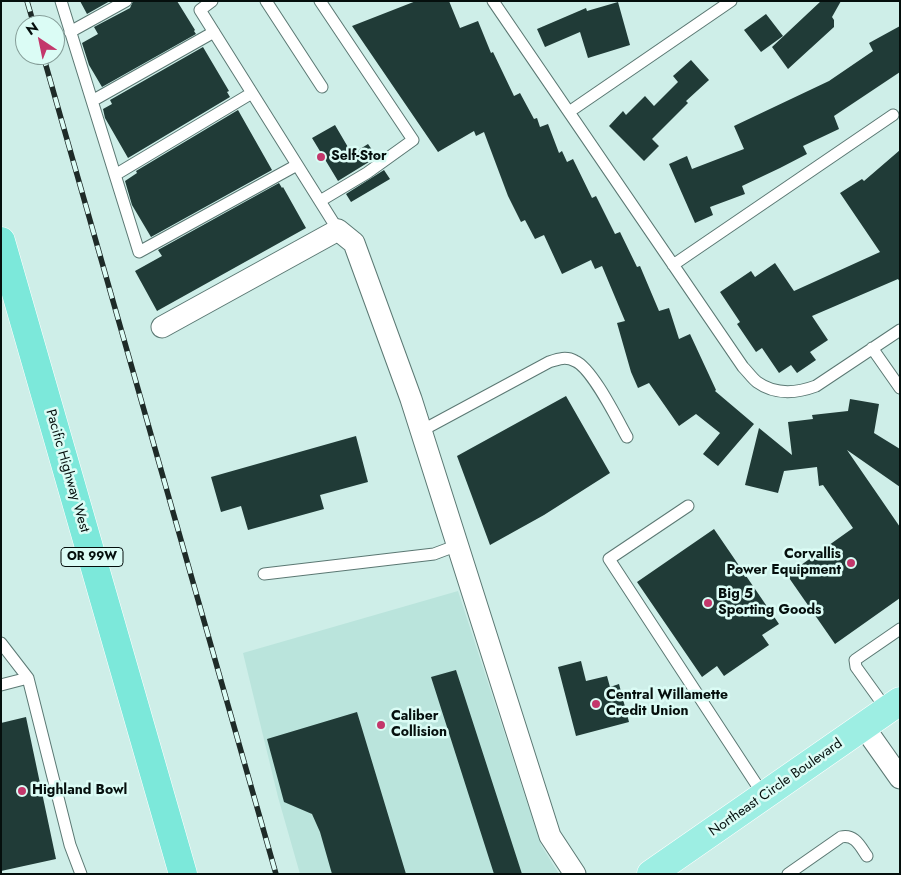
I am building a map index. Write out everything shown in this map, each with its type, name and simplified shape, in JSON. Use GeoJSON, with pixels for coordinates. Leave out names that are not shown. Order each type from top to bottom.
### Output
{"type":"FeatureCollection","features":[{"type":"Feature","properties":{"kind":"highway","name":"Pacific Highway West"},"geometry":{"type":"LineString","coordinates":[[1,241],[183,874]]}},
{"type":"Feature","properties":{"kind":"main road","name":"Northeast Circle Boulevard"},"geometry":{"type":"LineString","coordinates":[[662,870],[893,706]]}},
{"type":"Feature","properties":{"kind":"street"},"geometry":{"type":"LineString","coordinates":[[162,327],[338,230],[354,243],[411,399],[550,836],[574,874]]}},
{"type":"Feature","properties":{"kind":"street"},"geometry":{"type":"LineString","coordinates":[[864,727],[900,778]]}},
{"type":"Feature","properties":{"kind":"lane"},"geometry":{"type":"LineString","coordinates":[[62,1],[139,252],[297,165]]}},
{"type":"Feature","properties":{"kind":"lane"},"geometry":{"type":"LineString","coordinates":[[70,32],[126,1]]}},
{"type":"Feature","properties":{"kind":"lane"},"geometry":{"type":"LineString","coordinates":[[212,1],[197,6],[338,230]]}},
{"type":"Feature","properties":{"kind":"lane"},"geometry":{"type":"LineString","coordinates":[[266,1],[322,87]]}},
{"type":"Feature","properties":{"kind":"lane"},"geometry":{"type":"LineString","coordinates":[[320,1],[412,140],[368,173],[320,200]]}},
{"type":"Feature","properties":{"kind":"lane"},"geometry":{"type":"LineString","coordinates":[[493,1],[743,367],[757,382],[770,388],[789,392],[803,391],[816,386],[900,330]]}},
{"type":"Feature","properties":{"kind":"lane"},"geometry":{"type":"LineString","coordinates":[[568,112],[731,1]]}},
{"type":"Feature","properties":{"kind":"lane"},"geometry":{"type":"LineString","coordinates":[[92,101],[214,32]]}},
{"type":"Feature","properties":{"kind":"lane"},"geometry":{"type":"LineString","coordinates":[[115,175],[252,93]]}},
{"type":"Feature","properties":{"kind":"lane"},"geometry":{"type":"LineString","coordinates":[[673,265],[892,115]]}},
{"type":"Feature","properties":{"kind":"lane"},"geometry":{"type":"LineString","coordinates":[[872,348],[900,388]]}},
{"type":"Feature","properties":{"kind":"lane"},"geometry":{"type":"LineString","coordinates":[[421,431],[549,362],[565,358],[576,361],[587,369],[627,437]]}},
{"type":"Feature","properties":{"kind":"lane"},"geometry":{"type":"LineString","coordinates":[[688,506],[609,559],[764,796]]}},
{"type":"Feature","properties":{"kind":"lane"},"geometry":{"type":"LineString","coordinates":[[264,574],[434,554],[458,545]]}},
{"type":"Feature","properties":{"kind":"lane"},"geometry":{"type":"LineString","coordinates":[[893,706],[856,667],[855,660],[900,629]]}},
{"type":"Feature","properties":{"kind":"lane"},"geometry":{"type":"LineString","coordinates":[[1,643],[28,678],[70,845],[81,874]]}},
{"type":"Feature","properties":{"kind":"lane"},"geometry":{"type":"LineString","coordinates":[[1,685],[28,678]]}},
{"type":"Feature","properties":{"kind":"lane"},"geometry":{"type":"LineString","coordinates":[[788,874],[841,837],[853,838],[867,856]]}},
{"type":"Feature","properties":{"kind":"shaded area","name":"Caliber Collision"},"geometry":{"type":"Polygon","coordinates":[[[458,591],[541,845],[559,874],[300,874],[278,797],[243,653],[458,591]]]}},
{"type":"Feature","properties":{"kind":"building"},"geometry":{"type":"Polygon","coordinates":[[[80,1],[110,1],[87,14],[80,1]]]}},
{"type":"Feature","properties":{"kind":"building"},"geometry":{"type":"Polygon","coordinates":[[[133,1],[177,1],[196,34],[102,87],[89,65],[82,43],[98,34],[94,27],[130,8],[133,1]]]}},
{"type":"Feature","properties":{"kind":"building"},"geometry":{"type":"Polygon","coordinates":[[[416,1],[449,1],[460,28],[478,21],[491,53],[493,52],[514,96],[520,93],[534,119],[537,118],[540,127],[548,124],[559,153],[562,151],[567,162],[573,159],[592,198],[596,196],[615,234],[620,232],[637,267],[640,266],[659,311],[669,308],[679,339],[690,334],[715,391],[754,424],[718,466],[703,454],[720,433],[696,414],[679,426],[649,383],[638,388],[631,372],[617,323],[625,321],[602,266],[595,269],[591,260],[562,274],[544,235],[535,239],[525,220],[521,222],[508,196],[484,132],[476,136],[474,131],[438,152],[352,26],[416,1]]]}},
{"type":"Feature","properties":{"kind":"building"},"geometry":{"type":"Polygon","coordinates":[[[821,1],[841,1],[832,17],[834,27],[788,69],[772,47],[821,1]]]}},
{"type":"Feature","properties":{"kind":"building"},"geometry":{"type":"Polygon","coordinates":[[[618,2],[630,45],[588,58],[580,32],[545,47],[537,29],[586,8],[587,11],[618,2]]]}},
{"type":"Feature","properties":{"kind":"building"},"geometry":{"type":"Polygon","coordinates":[[[766,14],[783,36],[761,52],[744,30],[766,14]]]}},
{"type":"Feature","properties":{"kind":"building"},"geometry":{"type":"Polygon","coordinates":[[[900,26],[900,72],[834,116],[839,129],[803,146],[807,154],[742,186],[745,194],[710,207],[713,215],[695,223],[669,164],[687,156],[692,169],[744,149],[734,126],[829,81],[873,51],[869,43],[900,26]]]}},
{"type":"Feature","properties":{"kind":"building"},"geometry":{"type":"Polygon","coordinates":[[[203,47],[229,91],[227,92],[230,97],[128,158],[105,118],[103,109],[112,104],[110,100],[203,47]]]}},
{"type":"Feature","properties":{"kind":"building"},"geometry":{"type":"Polygon","coordinates":[[[691,60],[709,80],[686,101],[688,103],[652,139],[659,146],[644,161],[609,126],[623,111],[626,115],[645,96],[654,106],[678,82],[673,76],[691,60]]]}},
{"type":"Feature","properties":{"kind":"building"},"geometry":{"type":"Polygon","coordinates":[[[238,110],[272,170],[151,237],[132,205],[125,181],[137,173],[136,171],[238,110]]]}},
{"type":"Feature","properties":{"kind":"building"},"geometry":{"type":"Polygon","coordinates":[[[335,125],[352,154],[368,144],[377,157],[338,181],[312,138],[335,125]]]}},
{"type":"Feature","properties":{"kind":"building"},"geometry":{"type":"Polygon","coordinates":[[[900,150],[900,282],[898,279],[812,316],[828,340],[810,352],[816,360],[797,373],[791,365],[779,373],[762,348],[756,352],[737,324],[740,322],[720,292],[751,271],[755,277],[775,263],[794,291],[880,252],[840,193],[862,179],[864,181],[900,150]]]}},
{"type":"Feature","properties":{"kind":"building"},"geometry":{"type":"Polygon","coordinates":[[[384,170],[390,179],[351,202],[346,194],[384,170]]]}},
{"type":"Feature","properties":{"kind":"building"},"geometry":{"type":"Polygon","coordinates":[[[279,183],[306,228],[157,311],[135,271],[162,256],[158,250],[279,183]]]}},
{"type":"Feature","properties":{"kind":"building"},"geometry":{"type":"Polygon","coordinates":[[[566,396],[610,473],[544,515],[490,545],[457,456],[566,396]]]}},
{"type":"Feature","properties":{"kind":"building"},"geometry":{"type":"Polygon","coordinates":[[[850,399],[879,404],[874,433],[900,449],[900,487],[847,450],[900,527],[900,598],[835,644],[787,575],[853,528],[823,485],[819,486],[817,467],[784,471],[778,493],[745,485],[759,428],[792,455],[788,422],[813,419],[812,415],[848,411],[850,399]]]}},
{"type":"Feature","properties":{"kind":"building"},"geometry":{"type":"Polygon","coordinates":[[[356,436],[368,482],[320,495],[324,509],[248,530],[241,506],[221,512],[211,477],[356,436]]]}},
{"type":"Feature","properties":{"kind":"building","name":"Big 5 Sporting Goods"},"geometry":{"type":"Polygon","coordinates":[[[714,529],[779,624],[762,635],[769,645],[724,676],[717,666],[702,677],[637,582],[714,529]]]}},
{"type":"Feature","properties":{"kind":"building","name":"Central Willamette Credit Union"},"geometry":{"type":"Polygon","coordinates":[[[581,661],[586,681],[607,676],[610,687],[619,684],[629,722],[576,736],[558,667],[581,661]]]}},
{"type":"Feature","properties":{"kind":"building"},"geometry":{"type":"Polygon","coordinates":[[[456,670],[522,874],[494,874],[431,677],[456,670]]]}},
{"type":"Feature","properties":{"kind":"building"},"geometry":{"type":"Polygon","coordinates":[[[357,712],[406,874],[332,874],[320,832],[312,814],[284,802],[267,739],[357,712]]]}},
{"type":"Feature","properties":{"kind":"building","name":"Highland Bowl"},"geometry":{"type":"Polygon","coordinates":[[[26,717],[56,859],[1,871],[1,723],[26,717]]]}},
{"type":"Feature","properties":{"kind":"railway"},"geometry":{"type":"LineString","coordinates":[[27,1],[31,15]]}},
{"type":"Feature","properties":{"kind":"railway"},"geometry":{"type":"LineString","coordinates":[[46,65],[276,874]]}},
{"type":"Feature","properties":{"kind":"place","name":"Self-Stor"},"geometry":{"type":"Point","coordinates":[321,157]}},
{"type":"Feature","properties":{"kind":"place","name":"Corvallis Power Equipment"},"geometry":{"type":"Point","coordinates":[851,563]}},
{"type":"Feature","properties":{"kind":"place","name":"Big 5 Sporting Goods"},"geometry":{"type":"Point","coordinates":[708,603]}},
{"type":"Feature","properties":{"kind":"place","name":"Central Willamette Credit Union"},"geometry":{"type":"Point","coordinates":[596,704]}},
{"type":"Feature","properties":{"kind":"place","name":"Caliber Collision"},"geometry":{"type":"Point","coordinates":[381,725]}},
{"type":"Feature","properties":{"kind":"place","name":"Highland Bowl"},"geometry":{"type":"Point","coordinates":[22,791]}}]}
